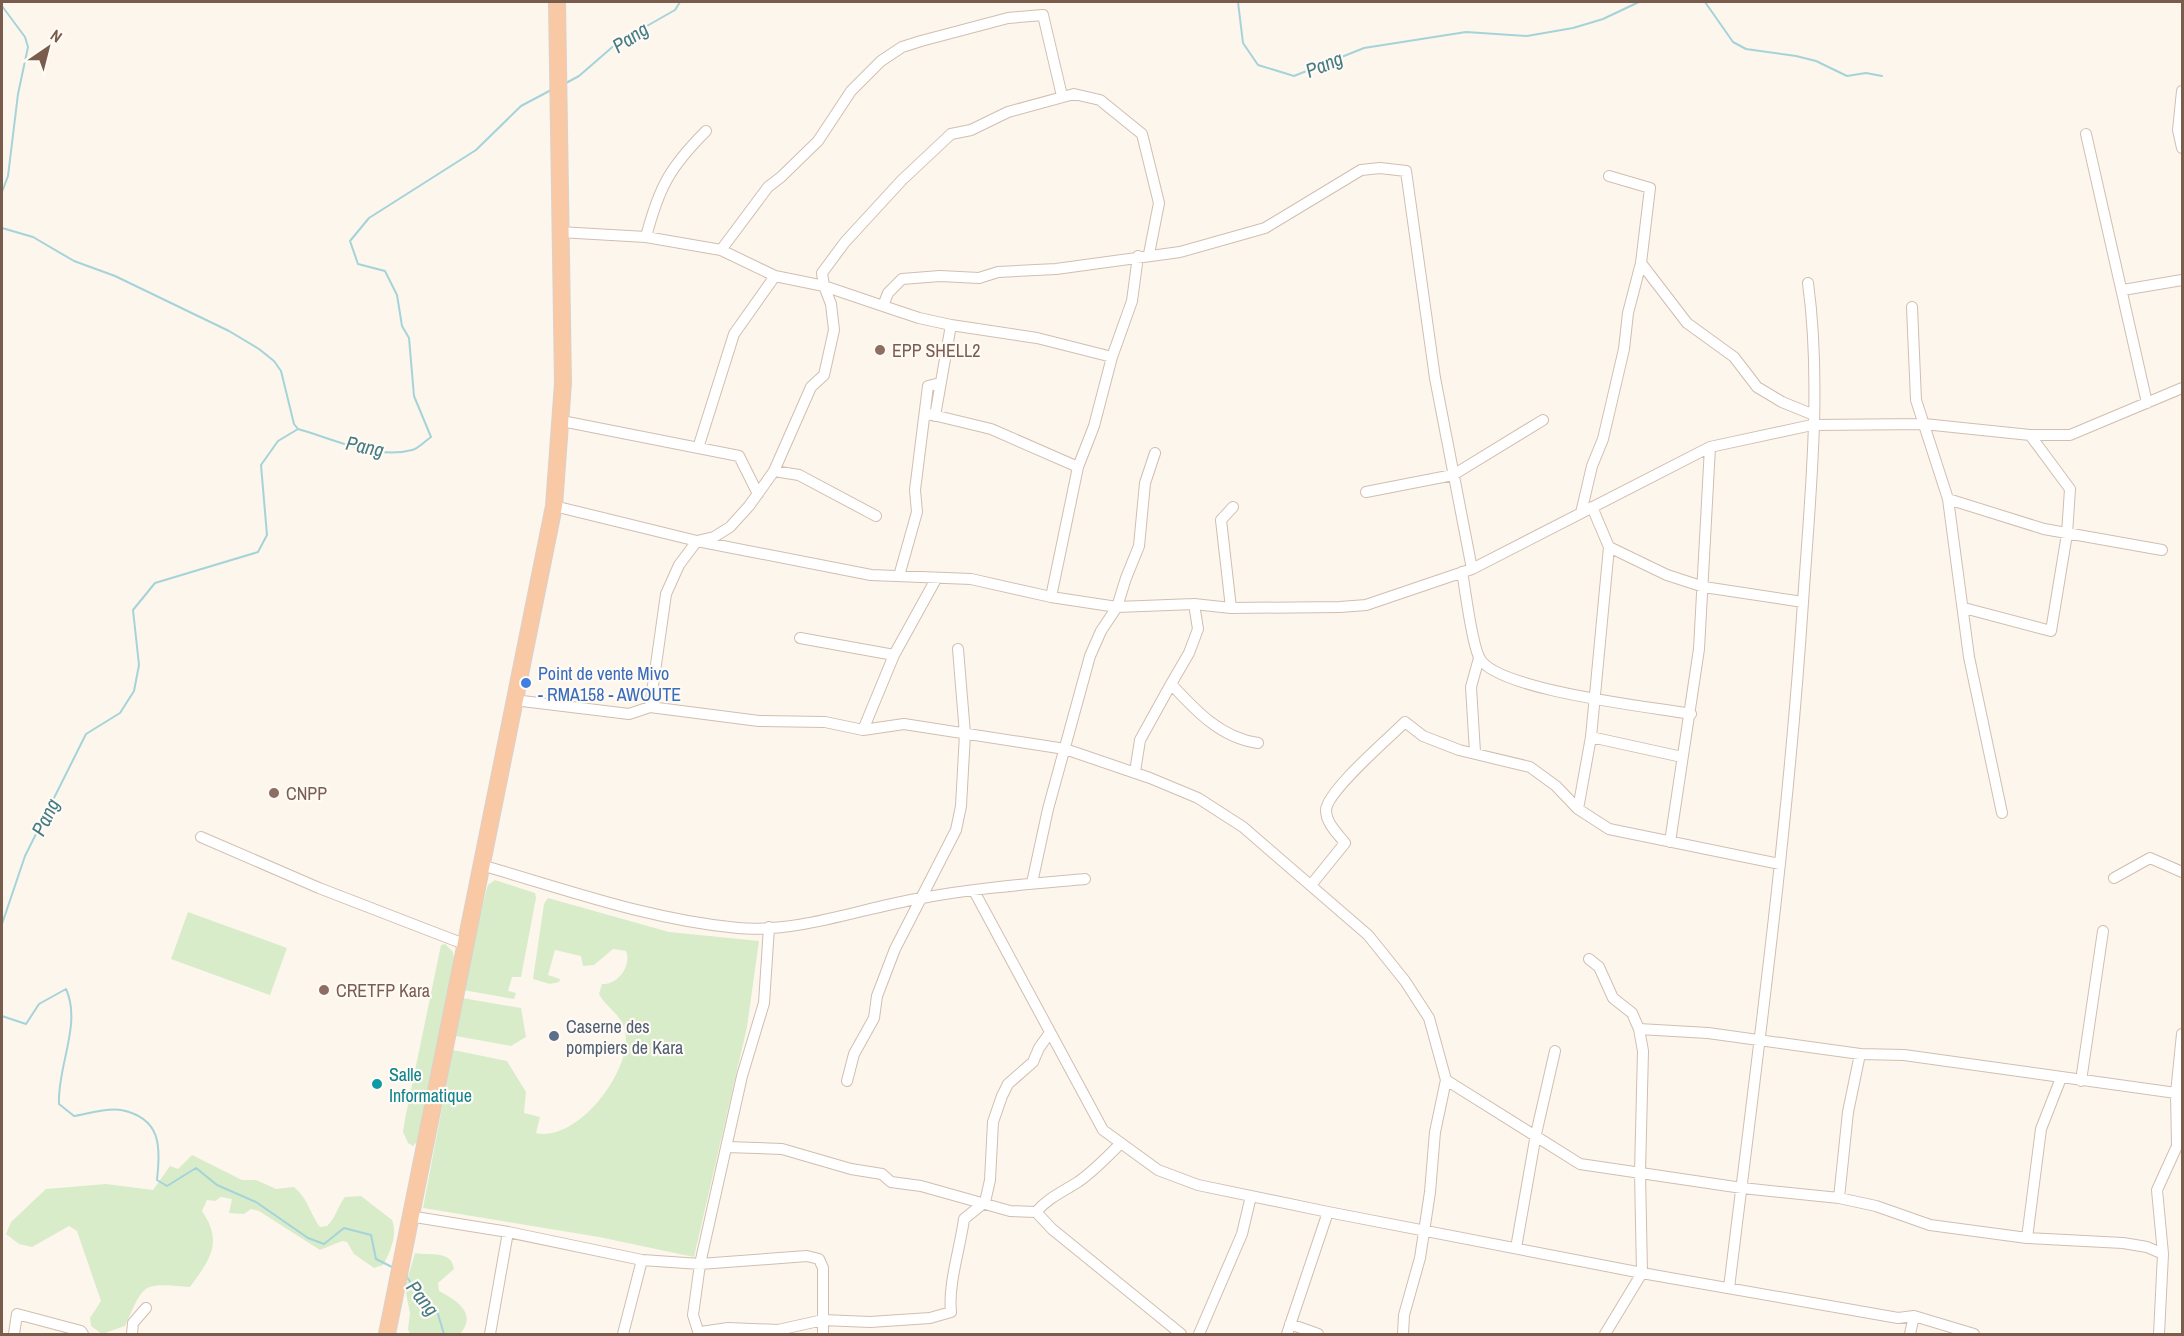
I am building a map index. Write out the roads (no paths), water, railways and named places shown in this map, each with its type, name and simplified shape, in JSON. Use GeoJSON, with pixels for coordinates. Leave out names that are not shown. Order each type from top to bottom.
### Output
{"type":"FeatureCollection","features":[{"type":"Feature","properties":{"kind":"highway"},"geometry":{"type":"LineString","coordinates":[[387,1335],[409,1216],[554,506],[562,421],[557,2]]}},
{"type":"Feature","properties":{"kind":"street"},"geometry":{"type":"LineString","coordinates":[[721,250],[768,186],[781,177],[818,141],[851,91],[867,73],[902,47],[1008,18],[1043,15],[1062,96]]}},
{"type":"Feature","properties":{"kind":"street"},"geometry":{"type":"LineString","coordinates":[[2182,91],[2178,130],[2182,148]]}},
{"type":"Feature","properties":{"kind":"street"},"geometry":{"type":"LineString","coordinates":[[650,707],[666,594],[679,565],[697,541],[714,537],[730,527],[758,494],[774,471],[811,387],[824,375],[834,330],[831,304],[822,273],[845,242],[902,180],[951,134],[971,130],[1008,112],[1074,94],[1100,100],[1142,134],[1159,203],[1132,301],[1112,357],[1094,426],[1078,466],[1051,597]]}},
{"type":"Feature","properties":{"kind":"street"},"geometry":{"type":"LineString","coordinates":[[646,237],[655,201],[671,168],[706,131]]}},
{"type":"Feature","properties":{"kind":"street"},"geometry":{"type":"LineString","coordinates":[[2086,134],[2147,403]]}},
{"type":"Feature","properties":{"kind":"street"},"geometry":{"type":"LineString","coordinates":[[883,306],[888,294],[902,279],[940,276],[979,278],[998,272],[1056,269],[1144,255],[1180,252],[1265,228],[1361,170],[1380,168],[1406,171],[1416,256],[1453,476],[1479,658],[1471,687],[1475,753]]}},
{"type":"Feature","properties":{"kind":"street"},"geometry":{"type":"LineString","coordinates":[[1581,513],[1592,466],[1606,428],[1624,349],[1628,313],[1641,263],[1650,188],[1609,176]]}},
{"type":"Feature","properties":{"kind":"street"},"geometry":{"type":"LineString","coordinates":[[559,232],[646,237],[721,250],[775,276],[824,286],[919,318],[1037,338],[1112,357]]}},
{"type":"Feature","properties":{"kind":"street"},"geometry":{"type":"LineString","coordinates":[[1641,263],[1687,323],[1734,357],[1757,387],[1813,420]]}},
{"type":"Feature","properties":{"kind":"street"},"geometry":{"type":"LineString","coordinates":[[698,448],[734,334],[775,276]]}},
{"type":"Feature","properties":{"kind":"street"},"geometry":{"type":"LineString","coordinates":[[2123,290],[2182,280]]}},
{"type":"Feature","properties":{"kind":"street"},"geometry":{"type":"LineString","coordinates":[[1729,1288],[1792,760],[1813,420],[1814,327],[1808,283]]}},
{"type":"Feature","properties":{"kind":"street"},"geometry":{"type":"LineString","coordinates":[[1912,307],[1916,400],[1948,499],[1975,689],[2002,813]]}},
{"type":"Feature","properties":{"kind":"street"},"geometry":{"type":"LineString","coordinates":[[899,576],[917,512],[915,490],[930,414],[928,386],[940,383],[951,324]]}},
{"type":"Feature","properties":{"kind":"street"},"geometry":{"type":"LineString","coordinates":[[554,506],[697,541],[871,575],[971,579],[1051,597],[1117,607],[1194,604],[1231,608],[1366,605],[1467,570],[1710,447],[1813,420],[1924,424],[2030,435],[2070,435],[2182,388]]}},
{"type":"Feature","properties":{"kind":"street"},"geometry":{"type":"LineString","coordinates":[[930,414],[991,429],[1078,466]]}},
{"type":"Feature","properties":{"kind":"street"},"geometry":{"type":"LineString","coordinates":[[1366,492],[1453,476],[1543,420]]}},
{"type":"Feature","properties":{"kind":"street"},"geometry":{"type":"LineString","coordinates":[[562,421],[739,456],[758,494]]}},
{"type":"Feature","properties":{"kind":"street"},"geometry":{"type":"LineString","coordinates":[[1964,608],[2051,631],[2067,534],[2070,489],[2030,435]]}},
{"type":"Feature","properties":{"kind":"street"},"geometry":{"type":"LineString","coordinates":[[1670,842],[1682,757],[1691,714],[1704,587],[1710,447]]}},
{"type":"Feature","properties":{"kind":"street"},"geometry":{"type":"LineString","coordinates":[[1032,884],[1048,809],[1090,656],[1101,631],[1117,607],[1139,546],[1145,483],[1155,453]]}},
{"type":"Feature","properties":{"kind":"street"},"geometry":{"type":"LineString","coordinates":[[774,471],[799,475],[876,516]]}},
{"type":"Feature","properties":{"kind":"street"},"geometry":{"type":"LineString","coordinates":[[1948,499],[2008,520],[2067,534],[2162,550]]}},
{"type":"Feature","properties":{"kind":"street"},"geometry":{"type":"LineString","coordinates":[[1231,608],[1221,520],[1233,507]]}},
{"type":"Feature","properties":{"kind":"street"},"geometry":{"type":"LineString","coordinates":[[1578,809],[1591,737],[1609,548],[1592,507]]}},
{"type":"Feature","properties":{"kind":"street"},"geometry":{"type":"LineString","coordinates":[[1609,548],[1667,575],[1704,587],[1803,602]]}},
{"type":"Feature","properties":{"kind":"street"},"geometry":{"type":"LineString","coordinates":[[863,730],[894,655],[936,579]]}},
{"type":"Feature","properties":{"kind":"street"},"geometry":{"type":"LineString","coordinates":[[1135,772],[1140,741],[1189,653],[1198,628],[1194,604]]}},
{"type":"Feature","properties":{"kind":"street"},"geometry":{"type":"LineString","coordinates":[[800,638],[894,655]]}},
{"type":"Feature","properties":{"kind":"street"},"geometry":{"type":"LineString","coordinates":[[847,1081],[854,1054],[874,1018],[877,996],[895,949],[956,831],[961,807],[964,734],[958,649]]}},
{"type":"Feature","properties":{"kind":"street"},"geometry":{"type":"LineString","coordinates":[[1479,658],[1490,670],[1523,684],[1691,714]]}},
{"type":"Feature","properties":{"kind":"street"},"geometry":{"type":"LineString","coordinates":[[1171,684],[1189,704],[1222,731],[1240,741],[1258,743]]}},
{"type":"Feature","properties":{"kind":"street"},"geometry":{"type":"LineString","coordinates":[[514,700],[629,714],[650,707],[759,721],[825,722],[863,730],[904,724],[1065,749],[1135,772],[1198,798],[1243,827],[1368,935],[1405,981],[1429,1018],[1446,1080],[1435,1132],[1430,1192],[1422,1229],[1420,1258],[1404,1315],[1403,1335]]}},
{"type":"Feature","properties":{"kind":"street"},"geometry":{"type":"LineString","coordinates":[[1311,885],[1344,843],[1328,821],[1326,808],[1337,789],[1405,722],[1424,736],[1475,753],[1530,767],[1556,786],[1578,809],[1609,829],[1780,864]]}},
{"type":"Feature","properties":{"kind":"street"},"geometry":{"type":"LineString","coordinates":[[1591,737],[1682,757]]}},
{"type":"Feature","properties":{"kind":"street"},"geometry":{"type":"LineString","coordinates":[[201,837],[320,888],[465,944]]}},
{"type":"Feature","properties":{"kind":"street"},"geometry":{"type":"LineString","coordinates":[[2114,878],[2150,858],[2182,872]]}},
{"type":"Feature","properties":{"kind":"street"},"geometry":{"type":"LineString","coordinates":[[481,865],[645,912],[738,928],[769,927],[814,921],[922,897],[1085,879]]}},
{"type":"Feature","properties":{"kind":"street"},"geometry":{"type":"LineString","coordinates":[[974,891],[1103,1130],[1158,1170],[1198,1185],[1328,1212],[1642,1273],[1898,1318],[1914,1316],[1974,1335]]}},
{"type":"Feature","properties":{"kind":"street"},"geometry":{"type":"LineString","coordinates":[[769,927],[764,1004],[742,1076],[700,1264],[693,1315],[700,1333],[728,1328],[778,1330],[823,1320],[870,1322],[930,1318],[951,1312],[949,1294],[959,1254],[964,1219],[986,1202],[990,1180],[993,1122],[1002,1096],[1008,1084],[1033,1062],[1039,1048],[1050,1034]]}},
{"type":"Feature","properties":{"kind":"street"},"geometry":{"type":"LineString","coordinates":[[2081,1081],[2103,931]]}},
{"type":"Feature","properties":{"kind":"street"},"geometry":{"type":"LineString","coordinates":[[1589,959],[1599,967],[1613,998],[1632,1013],[1639,1029],[1643,1051],[1640,1172],[1642,1273],[1605,1335]]}},
{"type":"Feature","properties":{"kind":"street"},"geometry":{"type":"LineString","coordinates":[[1639,1029],[1708,1033],[1860,1054],[1904,1055],[2176,1093]]}},
{"type":"Feature","properties":{"kind":"street"},"geometry":{"type":"LineString","coordinates":[[2159,1335],[2163,1254],[2157,1190],[2180,1146],[2176,1093],[2182,1034]]}},
{"type":"Feature","properties":{"kind":"street"},"geometry":{"type":"LineString","coordinates":[[1516,1248],[1536,1134],[1555,1051]]}},
{"type":"Feature","properties":{"kind":"street"},"geometry":{"type":"LineString","coordinates":[[1839,1198],[1848,1112],[1860,1054]]}},
{"type":"Feature","properties":{"kind":"street"},"geometry":{"type":"LineString","coordinates":[[2027,1238],[2040,1129],[2061,1078]]}},
{"type":"Feature","properties":{"kind":"street"},"geometry":{"type":"LineString","coordinates":[[1446,1080],[1536,1134],[1580,1164],[1742,1188],[1839,1198],[1930,1225],[2027,1238],[2123,1243],[2147,1247],[2163,1254]]}},
{"type":"Feature","properties":{"kind":"street"},"geometry":{"type":"LineString","coordinates":[[1036,1212],[1047,1200],[1079,1181],[1101,1163],[1120,1143]]}},
{"type":"Feature","properties":{"kind":"street"},"geometry":{"type":"LineString","coordinates":[[727,1147],[782,1149],[851,1169],[882,1174],[891,1182],[921,1186],[986,1202],[1010,1211],[1036,1212],[1084,1256],[1181,1335]]}},
{"type":"Feature","properties":{"kind":"street"},"geometry":{"type":"LineString","coordinates":[[1199,1335],[1242,1234],[1251,1196]]}},
{"type":"Feature","properties":{"kind":"street"},"geometry":{"type":"LineString","coordinates":[[1318,1335],[1288,1329],[1328,1212]]}},
{"type":"Feature","properties":{"kind":"street"},"geometry":{"type":"LineString","coordinates":[[409,1216],[508,1232],[642,1260],[700,1264],[807,1256],[819,1258],[823,1268],[823,1335]]}},
{"type":"Feature","properties":{"kind":"street"},"geometry":{"type":"LineString","coordinates":[[490,1335],[508,1232]]}},
{"type":"Feature","properties":{"kind":"street"},"geometry":{"type":"LineString","coordinates":[[623,1335],[642,1260]]}},
{"type":"Feature","properties":{"kind":"street"},"geometry":{"type":"LineString","coordinates":[[132,1335],[133,1323],[146,1308]]}},
{"type":"Feature","properties":{"kind":"street"},"geometry":{"type":"LineString","coordinates":[[14,1335],[17,1314],[81,1331],[83,1335]]}},
{"type":"Feature","properties":{"kind":"street"},"geometry":{"type":"LineString","coordinates":[[1910,1335],[1914,1316]]}},
{"type":"Feature","properties":{"kind":"waterway","name":"Pang"},"geometry":{"type":"LineString","coordinates":[[566,83],[579,76],[617,43],[675,10],[680,2]]}},
{"type":"Feature","properties":{"kind":"waterway","name":"Pang"},"geometry":{"type":"LineString","coordinates":[[1238,2],[1243,43],[1258,65],[1294,76],[1364,48],[1466,32],[1527,36],[1573,28],[1603,19],[1639,2]]}},
{"type":"Feature","properties":{"kind":"waterway"},"geometry":{"type":"LineString","coordinates":[[1705,2],[1733,42],[1746,49],[1816,61],[1847,76],[1866,73],[1882,76]]}},
{"type":"Feature","properties":{"kind":"waterway"},"geometry":{"type":"LineString","coordinates":[[2,6],[25,37],[28,47],[18,94],[8,176],[2,192]]}},
{"type":"Feature","properties":{"kind":"waterway","name":"Pang"},"geometry":{"type":"LineString","coordinates":[[2,924],[25,856],[86,734],[120,713],[134,691],[139,665],[133,610],[155,583],[258,552],[267,535],[261,465],[278,441],[298,429],[355,447],[398,452],[419,447],[431,437],[414,396],[409,338],[402,326],[397,295],[385,271],[358,264],[350,241],[369,218],[476,150],[521,106],[553,89]]}},
{"type":"Feature","properties":{"kind":"waterway"},"geometry":{"type":"LineString","coordinates":[[2,228],[33,237],[74,261],[115,276],[229,331],[259,349],[274,361],[281,371],[294,424],[298,429]]}},
{"type":"Feature","properties":{"kind":"waterway","name":"Pang"},"geometry":{"type":"LineString","coordinates":[[2,1016],[26,1024],[39,1004],[66,989],[71,1017],[59,1090],[59,1104],[74,1116],[116,1109],[134,1114],[144,1120],[156,1135],[159,1156],[157,1180],[167,1186],[196,1168],[217,1185],[256,1202],[308,1238],[324,1244],[344,1228],[371,1235],[376,1259],[394,1268]]}},
{"type":"Feature","properties":{"kind":"waterway","name":"Pang"},"geometry":{"type":"LineString","coordinates":[[406,1276],[422,1298],[437,1311],[444,1334]]}},
{"type":"Feature","properties":{"kind":"place","name":"EPP SHELL2"},"geometry":{"type":"Point","coordinates":[880,350]}},
{"type":"Feature","properties":{"kind":"place","name":"Point de vente Mivo - RMA158 - AWOUTE"},"geometry":{"type":"Point","coordinates":[526,683]}},
{"type":"Feature","properties":{"kind":"place","name":"CNPP"},"geometry":{"type":"Point","coordinates":[274,793]}},
{"type":"Feature","properties":{"kind":"place","name":"CRETFP Kara"},"geometry":{"type":"Point","coordinates":[324,990]}},
{"type":"Feature","properties":{"kind":"place","name":"Caserne des pompiers de Kara"},"geometry":{"type":"Point","coordinates":[554,1036]}},
{"type":"Feature","properties":{"kind":"place","name":"Salle Informatique"},"geometry":{"type":"Point","coordinates":[377,1084]}}]}
